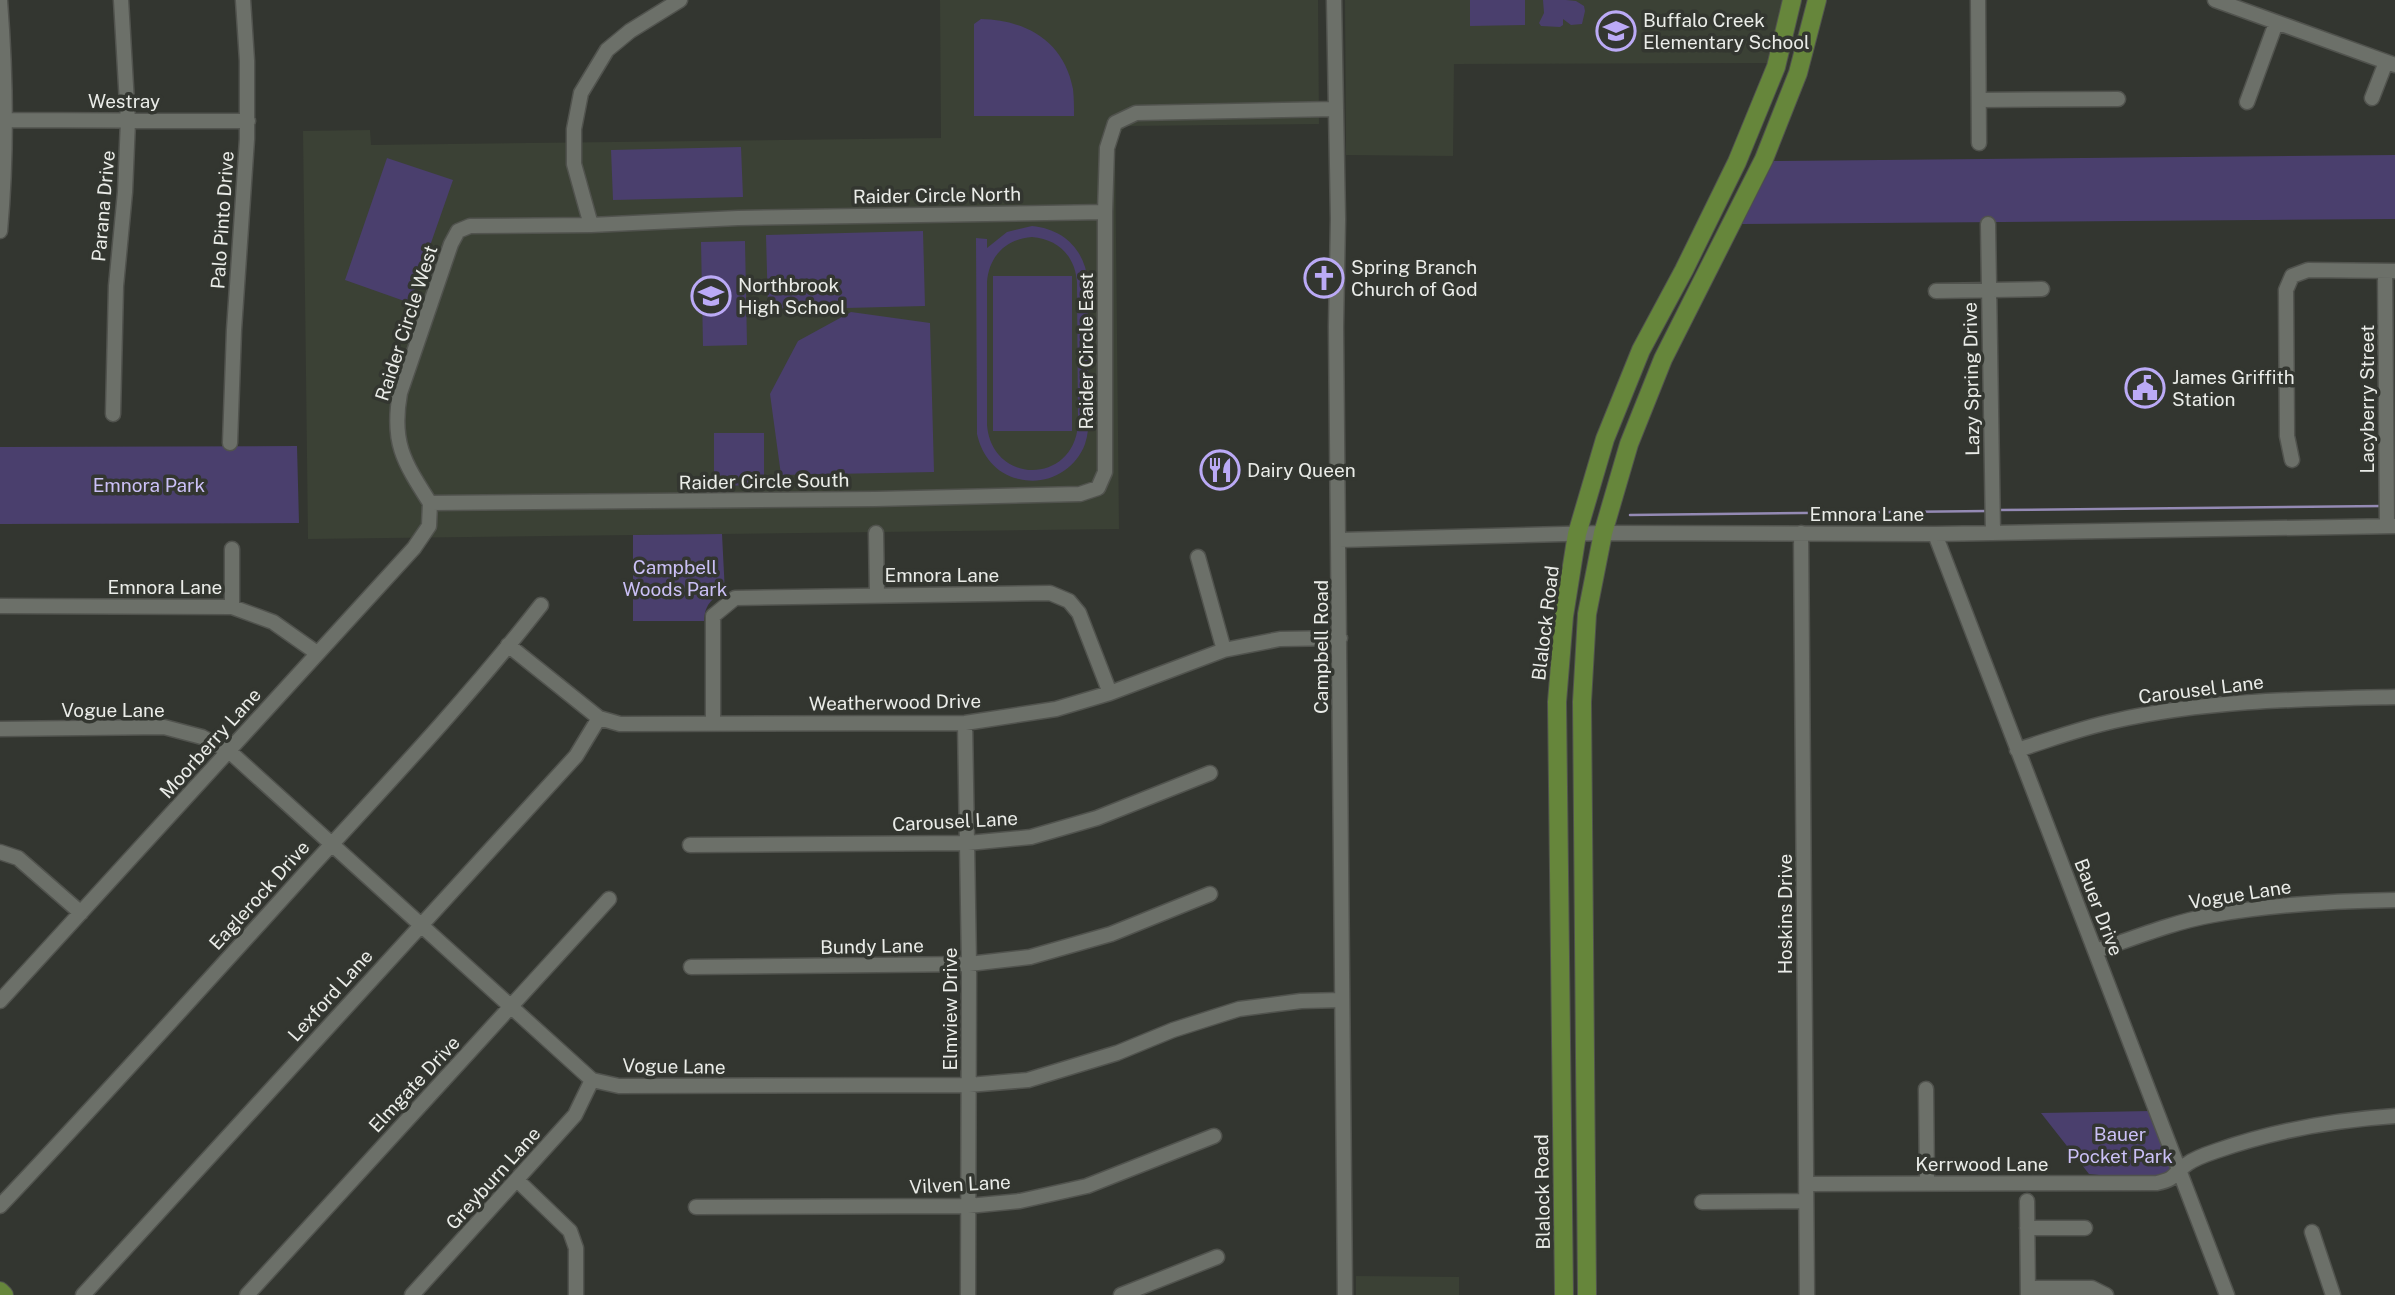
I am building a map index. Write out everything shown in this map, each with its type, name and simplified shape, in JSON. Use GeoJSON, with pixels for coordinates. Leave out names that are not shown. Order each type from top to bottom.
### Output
{"type":"FeatureCollection","features":[{"type":"Feature","properties":{"kind":"main road","name":"Blalock Road"},"geometry":{"type":"LineString","coordinates":[[1564,1295],[1557,702],[1564,616],[1577,534],[1605,439],[1641,350],[1684,271],[1737,162],[1776,66],[1792,0]]}},
{"type":"Feature","properties":{"kind":"main road"},"geometry":{"type":"LineString","coordinates":[[1587,1295],[1582,702],[1587,614],[1603,533],[1629,444],[1662,359],[1764,159],[1798,73],[1817,0]]}},
{"type":"Feature","properties":{"kind":"main road"},"geometry":{"type":"LineString","coordinates":[[1558,775],[1582,777]]}},
{"type":"Feature","properties":{"kind":"main road"},"geometry":{"type":"LineString","coordinates":[[1560,936],[1583,936]]}},
{"type":"Feature","properties":{"kind":"main road"},"geometry":{"type":"LineString","coordinates":[[1562,1107],[1584,1108]]}},
{"type":"Feature","properties":{"kind":"street","name":"Parana Drive"},"geometry":{"type":"LineString","coordinates":[[113,414],[116,286],[125,192],[128,121],[121,0]]}},
{"type":"Feature","properties":{"kind":"street","name":"Palo Pinto Drive"},"geometry":{"type":"LineString","coordinates":[[230,443],[234,330],[246,185],[243,0]]}},
{"type":"Feature","properties":{"kind":"street"},"geometry":{"type":"LineString","coordinates":[[591,225],[574,164],[574,129],[581,93],[607,50],[630,31],[680,0]]}},
{"type":"Feature","properties":{"kind":"street","name":"Campbell Road"},"geometry":{"type":"LineString","coordinates":[[1334,0],[1338,219],[1336,327],[1345,1295]]}},
{"type":"Feature","properties":{"kind":"street"},"geometry":{"type":"LineString","coordinates":[[1978,0],[1979,143]]}},
{"type":"Feature","properties":{"kind":"street"},"geometry":{"type":"LineString","coordinates":[[2215,0],[2391,63],[2372,98]]}},
{"type":"Feature","properties":{"kind":"street"},"geometry":{"type":"LineString","coordinates":[[0,1],[3,120],[0,230]]}},
{"type":"Feature","properties":{"kind":"street"},"geometry":{"type":"LineString","coordinates":[[2247,103],[2276,23]]}},
{"type":"Feature","properties":{"kind":"street"},"geometry":{"type":"LineString","coordinates":[[1979,100],[2118,99]]}},
{"type":"Feature","properties":{"kind":"street"},"geometry":{"type":"LineString","coordinates":[[1105,212],[1107,148],[1115,123],[1136,113],[1335,109]]}},
{"type":"Feature","properties":{"kind":"street","name":"Westray"},"geometry":{"type":"LineString","coordinates":[[3,120],[247,121]]}},
{"type":"Feature","properties":{"kind":"street","name":"Raider Circle North"},"geometry":{"type":"LineString","coordinates":[[458,232],[470,226],[1105,212]]}},
{"type":"Feature","properties":{"kind":"street","name":"Raider Circle East"},"geometry":{"type":"LineString","coordinates":[[1098,488],[1105,472],[1105,212]]}},
{"type":"Feature","properties":{"kind":"street","name":"Lazy Spring Drive"},"geometry":{"type":"LineString","coordinates":[[1988,224],[1993,528]]}},
{"type":"Feature","properties":{"kind":"street","name":"Raider Circle West"},"geometry":{"type":"LineString","coordinates":[[430,503],[399,448],[395,417],[416,344],[451,244],[458,232]]}},
{"type":"Feature","properties":{"kind":"street"},"geometry":{"type":"LineString","coordinates":[[2292,460],[2287,436],[2286,290],[2292,276],[2308,270],[2390,271]]}},
{"type":"Feature","properties":{"kind":"street","name":"Lacyberry Street"},"geometry":{"type":"LineString","coordinates":[[2390,271],[2387,489],[2390,525]]}},
{"type":"Feature","properties":{"kind":"street"},"geometry":{"type":"LineString","coordinates":[[1937,291],[2042,289]]}},
{"type":"Feature","properties":{"kind":"street","name":"Raider Circle South"},"geometry":{"type":"LineString","coordinates":[[430,503],[875,499],[1080,494],[1098,488]]}},
{"type":"Feature","properties":{"kind":"street","name":"Moorberry Lane"},"geometry":{"type":"LineString","coordinates":[[0,1001],[426,533],[430,503]]}},
{"type":"Feature","properties":{"kind":"street","name":"Emnora Lane"},"geometry":{"type":"LineString","coordinates":[[1340,540],[1603,533],[1935,534],[1993,528],[2390,525]]}},
{"type":"Feature","properties":{"kind":"street"},"geometry":{"type":"LineString","coordinates":[[876,533],[877,594]]}},
{"type":"Feature","properties":{"kind":"street","name":"Hoskins Drive"},"geometry":{"type":"LineString","coordinates":[[1801,533],[1807,1295]]}},
{"type":"Feature","properties":{"kind":"street","name":"Bauer Drive"},"geometry":{"type":"LineString","coordinates":[[1935,534],[2227,1295]]}},
{"type":"Feature","properties":{"kind":"street"},"geometry":{"type":"LineString","coordinates":[[232,549],[232,607]]}},
{"type":"Feature","properties":{"kind":"street"},"geometry":{"type":"LineString","coordinates":[[1198,557],[1224,650]]}},
{"type":"Feature","properties":{"kind":"street","name":"Emnora Lane"},"geometry":{"type":"LineString","coordinates":[[713,722],[713,616],[735,598],[1049,593],[1069,601],[1080,613],[1110,693]]}},
{"type":"Feature","properties":{"kind":"street","name":"Eaglerock Drive"},"geometry":{"type":"LineString","coordinates":[[0,1206],[331,844],[541,605]]}},
{"type":"Feature","properties":{"kind":"street","name":"Emnora Lane"},"geometry":{"type":"LineString","coordinates":[[0,606],[232,607],[273,622],[317,653]]}},
{"type":"Feature","properties":{"kind":"street","name":"Weatherwood Drive"},"geometry":{"type":"LineString","coordinates":[[508,645],[599,718],[620,724],[965,723],[1056,709],[1110,693],[1224,650],[1280,639],[1340,638]]}},
{"type":"Feature","properties":{"kind":"street","name":"Carousel Lane"},"geometry":{"type":"LineString","coordinates":[[2017,750],[2110,722],[2196,706],[2267,700],[2395,697]]}},
{"type":"Feature","properties":{"kind":"street","name":"Lexford Lane"},"geometry":{"type":"LineString","coordinates":[[83,1295],[576,756],[599,718]]}},
{"type":"Feature","properties":{"kind":"street","name":"Elmview Drive"},"geometry":{"type":"LineString","coordinates":[[965,723],[969,964],[968,1295]]}},
{"type":"Feature","properties":{"kind":"street","name":"Vogue Lane"},"geometry":{"type":"LineString","coordinates":[[0,729],[164,727],[202,737],[229,751],[592,1080],[619,1086],[969,1085],[1028,1080],[1080,1066],[1173,1030],[1238,1009],[1279,1003],[1342,1000]]}},
{"type":"Feature","properties":{"kind":"street","name":"Carousel Lane"},"geometry":{"type":"LineString","coordinates":[[690,845],[968,843],[1031,836],[1097,818],[1210,773]]}},
{"type":"Feature","properties":{"kind":"street"},"geometry":{"type":"LineString","coordinates":[[0,852],[18,858],[81,913]]}},
{"type":"Feature","properties":{"kind":"street","name":"Bundy Lane"},"geometry":{"type":"LineString","coordinates":[[691,967],[969,964],[1030,957],[1111,934],[1210,894]]}},
{"type":"Feature","properties":{"kind":"street","name":"Elmgate Drive"},"geometry":{"type":"LineString","coordinates":[[247,1295],[609,899]]}},
{"type":"Feature","properties":{"kind":"street","name":"Vogue Lane"},"geometry":{"type":"LineString","coordinates":[[2096,951],[2211,915],[2275,906],[2395,900]]}},
{"type":"Feature","properties":{"kind":"street","name":"Greyburn Lane"},"geometry":{"type":"LineString","coordinates":[[412,1295],[575,1115],[592,1080]]}},
{"type":"Feature","properties":{"kind":"street"},"geometry":{"type":"LineString","coordinates":[[1926,1089],[1927,1184]]}},
{"type":"Feature","properties":{"kind":"street","name":"Kerrwood Lane"},"geometry":{"type":"LineString","coordinates":[[1806,1184],[2157,1183],[2172,1180],[2189,1162],[2281,1132],[2395,1115]]}},
{"type":"Feature","properties":{"kind":"street","name":"Vilven Lane"},"geometry":{"type":"LineString","coordinates":[[696,1207],[968,1206],[1020,1201],[1122,1174],[1214,1136]]}},
{"type":"Feature","properties":{"kind":"street"},"geometry":{"type":"LineString","coordinates":[[517,1180],[570,1231],[576,1248],[576,1295]]}},
{"type":"Feature","properties":{"kind":"street"},"geometry":{"type":"LineString","coordinates":[[1703,1202],[1806,1201]]}},
{"type":"Feature","properties":{"kind":"street"},"geometry":{"type":"LineString","coordinates":[[2027,1201],[2028,1291],[2091,1288],[2106,1295]]}},
{"type":"Feature","properties":{"kind":"street"},"geometry":{"type":"LineString","coordinates":[[2027,1228],[2085,1228]]}},
{"type":"Feature","properties":{"kind":"street"},"geometry":{"type":"LineString","coordinates":[[2312,1232],[2333,1295]]}},
{"type":"Feature","properties":{"kind":"street"},"geometry":{"type":"LineString","coordinates":[[1121,1295],[1217,1257]]}},
{"type":"Feature","properties":{"kind":"shaded area","name":"Northbrook High School"},"geometry":{"type":"Polygon","coordinates":[[[940,0],[1318,0],[1319,124],[1126,126],[1115,139],[1119,529],[308,539],[303,131],[370,130],[371,145],[941,138],[940,0]]]}},
{"type":"Feature","properties":{"kind":"shaded area"},"geometry":{"type":"Polygon","coordinates":[[[1345,0],[1785,0],[1770,63],[1454,64],[1453,156],[1346,155],[1345,0]]]}},
{"type":"Feature","properties":{"kind":"shaded area"},"geometry":{"type":"Polygon","coordinates":[[[1356,1276],[1459,1277],[1459,1295],[1356,1295],[1356,1276]]]}},
{"type":"Feature","properties":{"kind":"green space"},"geometry":{"type":"Polygon","coordinates":[[[1470,0],[1525,0],[1525,25],[1470,26],[1470,0]]]}},
{"type":"Feature","properties":{"kind":"green space"},"geometry":{"type":"Polygon","coordinates":[[[1543,0],[1576,1],[1584,6],[1582,24],[1571,25],[1563,19],[1563,25],[1560,27],[1541,26],[1539,23],[1544,13],[1543,0]]]}},
{"type":"Feature","properties":{"kind":"green space"},"geometry":{"type":"Polygon","coordinates":[[[981,19],[998,20],[1028,29],[1052,46],[1068,72],[1073,89],[1074,116],[974,116],[974,24],[981,19]]]}},
{"type":"Feature","properties":{"kind":"green space"},"geometry":{"type":"Polygon","coordinates":[[[741,147],[743,197],[613,200],[611,150],[741,147]]]}},
{"type":"Feature","properties":{"kind":"green space"},"geometry":{"type":"Polygon","coordinates":[[[2395,155],[2395,219],[1742,224],[1774,161],[2395,155]]]}},
{"type":"Feature","properties":{"kind":"green space"},"geometry":{"type":"Polygon","coordinates":[[[387,158],[453,180],[410,303],[345,280],[387,158]]]}},
{"type":"Feature","properties":{"kind":"green space"},"geometry":{"type":"Polygon","coordinates":[[[1032,226],[1063,237],[1071,243],[1082,260],[1088,282],[1087,437],[1080,454],[1067,469],[1039,480],[1029,481],[1003,473],[986,457],[977,434],[976,238],[987,239],[987,248],[1007,232],[1032,226]],[[1023,238],[1000,250],[991,264],[987,282],[987,425],[992,445],[1003,459],[1017,467],[1032,470],[1048,467],[1062,459],[1073,445],[1078,425],[1076,273],[1064,250],[1041,238],[1023,238]]]}},
{"type":"Feature","properties":{"kind":"green space"},"geometry":{"type":"Polygon","coordinates":[[[923,231],[925,306],[768,310],[766,235],[923,231]]]}},
{"type":"Feature","properties":{"kind":"green space"},"geometry":{"type":"Polygon","coordinates":[[[745,241],[747,345],[703,346],[701,242],[745,241]]]}},
{"type":"Feature","properties":{"kind":"green space"},"geometry":{"type":"Polygon","coordinates":[[[993,276],[1072,276],[1072,431],[993,431],[993,276]]]}},
{"type":"Feature","properties":{"kind":"green space"},"geometry":{"type":"Polygon","coordinates":[[[851,312],[930,323],[934,472],[781,475],[770,394],[798,341],[851,312]]]}},
{"type":"Feature","properties":{"kind":"green space"},"geometry":{"type":"Polygon","coordinates":[[[714,433],[764,433],[764,485],[714,486],[714,433]]]}},
{"type":"Feature","properties":{"kind":"green space","name":"Emnora Park"},"geometry":{"type":"Polygon","coordinates":[[[297,446],[299,523],[0,524],[0,447],[297,446]]]}},
{"type":"Feature","properties":{"kind":"green space","name":"Campbell Woods Park"},"geometry":{"type":"Polygon","coordinates":[[[722,534],[725,593],[710,603],[704,621],[633,621],[633,535],[722,534]]]}},
{"type":"Feature","properties":{"kind":"green space","name":"Bauer Pocket Park"},"geometry":{"type":"Polygon","coordinates":[[[2151,1111],[2172,1169],[2168,1175],[2120,1177],[2089,1174],[2041,1113],[2151,1111]]]}},
{"type":"Feature","properties":{"kind":"waterway"},"geometry":{"type":"LineString","coordinates":[[1998,510],[2383,506]]}},
{"type":"Feature","properties":{"kind":"waterway"},"geometry":{"type":"LineString","coordinates":[[1630,515],[1988,511]]}},
{"type":"Feature","properties":{"kind":"place","name":"Buffalo Creek Elementary School"},"geometry":{"type":"Point","coordinates":[1616,31]}},
{"type":"Feature","properties":{"kind":"place","name":"Spring Branch Church of God"},"geometry":{"type":"Point","coordinates":[1324,278]}},
{"type":"Feature","properties":{"kind":"place","name":"Northbrook High School"},"geometry":{"type":"Point","coordinates":[711,296]}},
{"type":"Feature","properties":{"kind":"place","name":"James Griffith Station"},"geometry":{"type":"Point","coordinates":[2145,388]}},
{"type":"Feature","properties":{"kind":"place","name":"Dairy Queen"},"geometry":{"type":"Point","coordinates":[1220,470]}}]}
